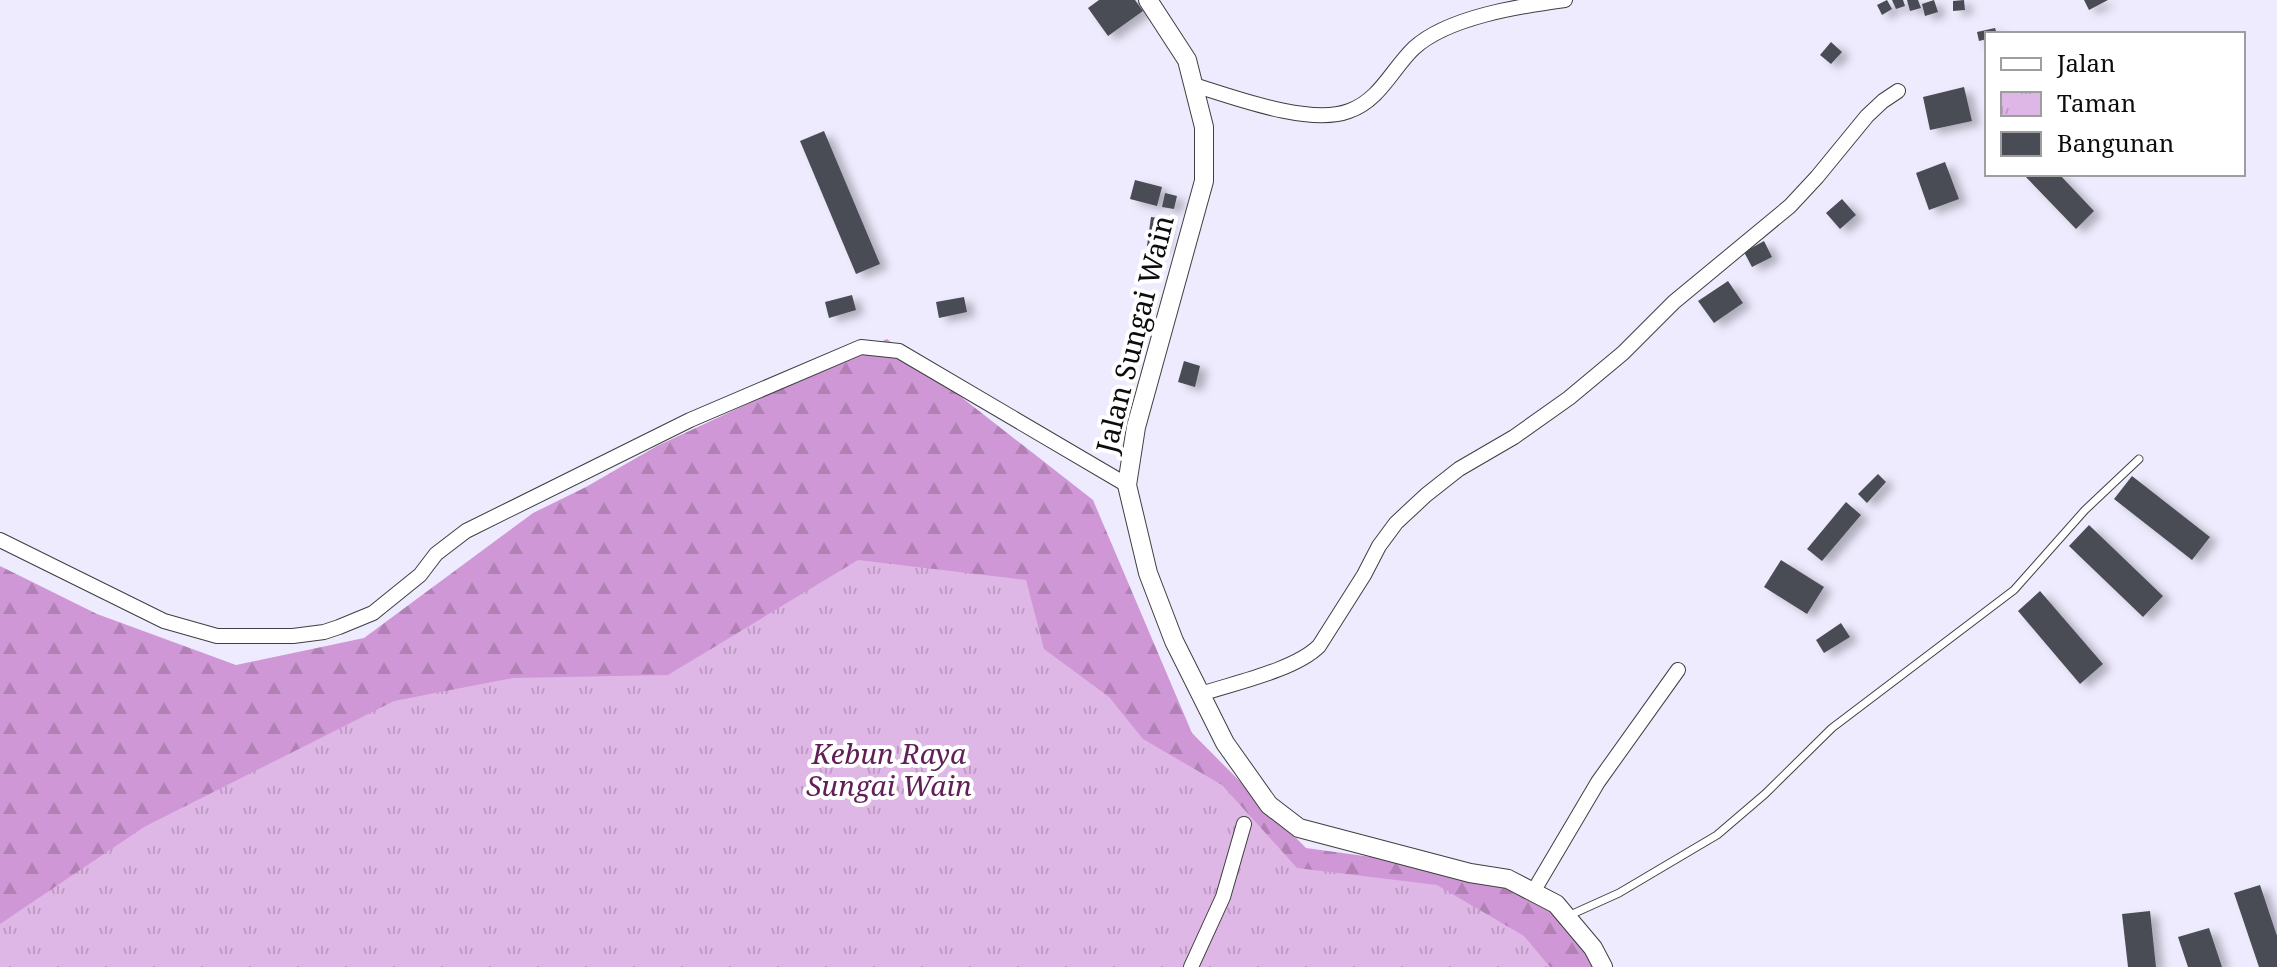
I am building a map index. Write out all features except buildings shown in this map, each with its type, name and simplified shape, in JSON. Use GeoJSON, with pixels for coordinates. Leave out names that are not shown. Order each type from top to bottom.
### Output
{"type":"FeatureCollection","features":[{"type":"Feature","properties":{"kind":"street","name":"Jalan Sungai Wain"},"geometry":{"type":"LineString","coordinates":[[1148,0],[1187,60],[1204,127],[1204,181],[1136,427],[1127,485],[1148,573],[1174,641],[1225,743],[1269,805],[1299,828],[1470,873],[1508,879],[1556,904],[1593,948],[1603,967]]}},
{"type":"Feature","properties":{"kind":"street"},"geometry":{"type":"LineString","coordinates":[[1194,85],[1259,105],[1310,115],[1349,112],[1380,90],[1415,47],[1446,29],[1478,16],[1565,0]]}},
{"type":"Feature","properties":{"kind":"street"},"geometry":{"type":"LineString","coordinates":[[1201,694],[1294,663],[1313,652],[1396,523],[1459,469],[1514,437],[1558,406],[1623,353],[1674,302],[1790,206],[1867,116],[1898,91]]}},
{"type":"Feature","properties":{"kind":"street"},"geometry":{"type":"LineString","coordinates":[[0,540],[164,621],[191,630],[217,636],[293,636],[324,632],[373,613],[420,575],[436,554],[466,531],[690,420],[861,347],[899,351],[1127,485]]}},
{"type":"Feature","properties":{"kind":"street"},"geometry":{"type":"LineString","coordinates":[[1533,892],[1598,782],[1678,670]]}},
{"type":"Feature","properties":{"kind":"street"},"geometry":{"type":"LineString","coordinates":[[1191,967],[1223,897],[1244,824]]}},
{"type":"Feature","properties":{"kind":"lane"},"geometry":{"type":"LineString","coordinates":[[1566,916],[1619,893],[1717,835],[1765,794],[1832,728],[2014,590],[2085,510],[2139,459]]}},
{"type":"Feature","properties":{"kind":"green space","name":"Kebun Raya Sungai Wain"},"geometry":{"type":"Polygon","coordinates":[[[887,339],[1093,500],[1192,733],[1306,848],[1511,876],[1569,918],[1597,967],[0,967],[0,566],[97,614],[236,665],[364,638],[533,513],[657,446],[887,339]]]}},
{"type":"Feature","properties":{"kind":"green space","name":"Kebun Raya Sungai Wain"},"geometry":{"type":"Polygon","coordinates":[[[858,560],[1026,580],[1044,649],[1109,697],[1143,739],[1222,785],[1297,868],[1437,885],[1524,936],[1550,967],[0,967],[0,924],[144,827],[394,701],[513,678],[668,675],[858,560]]]}}]}
